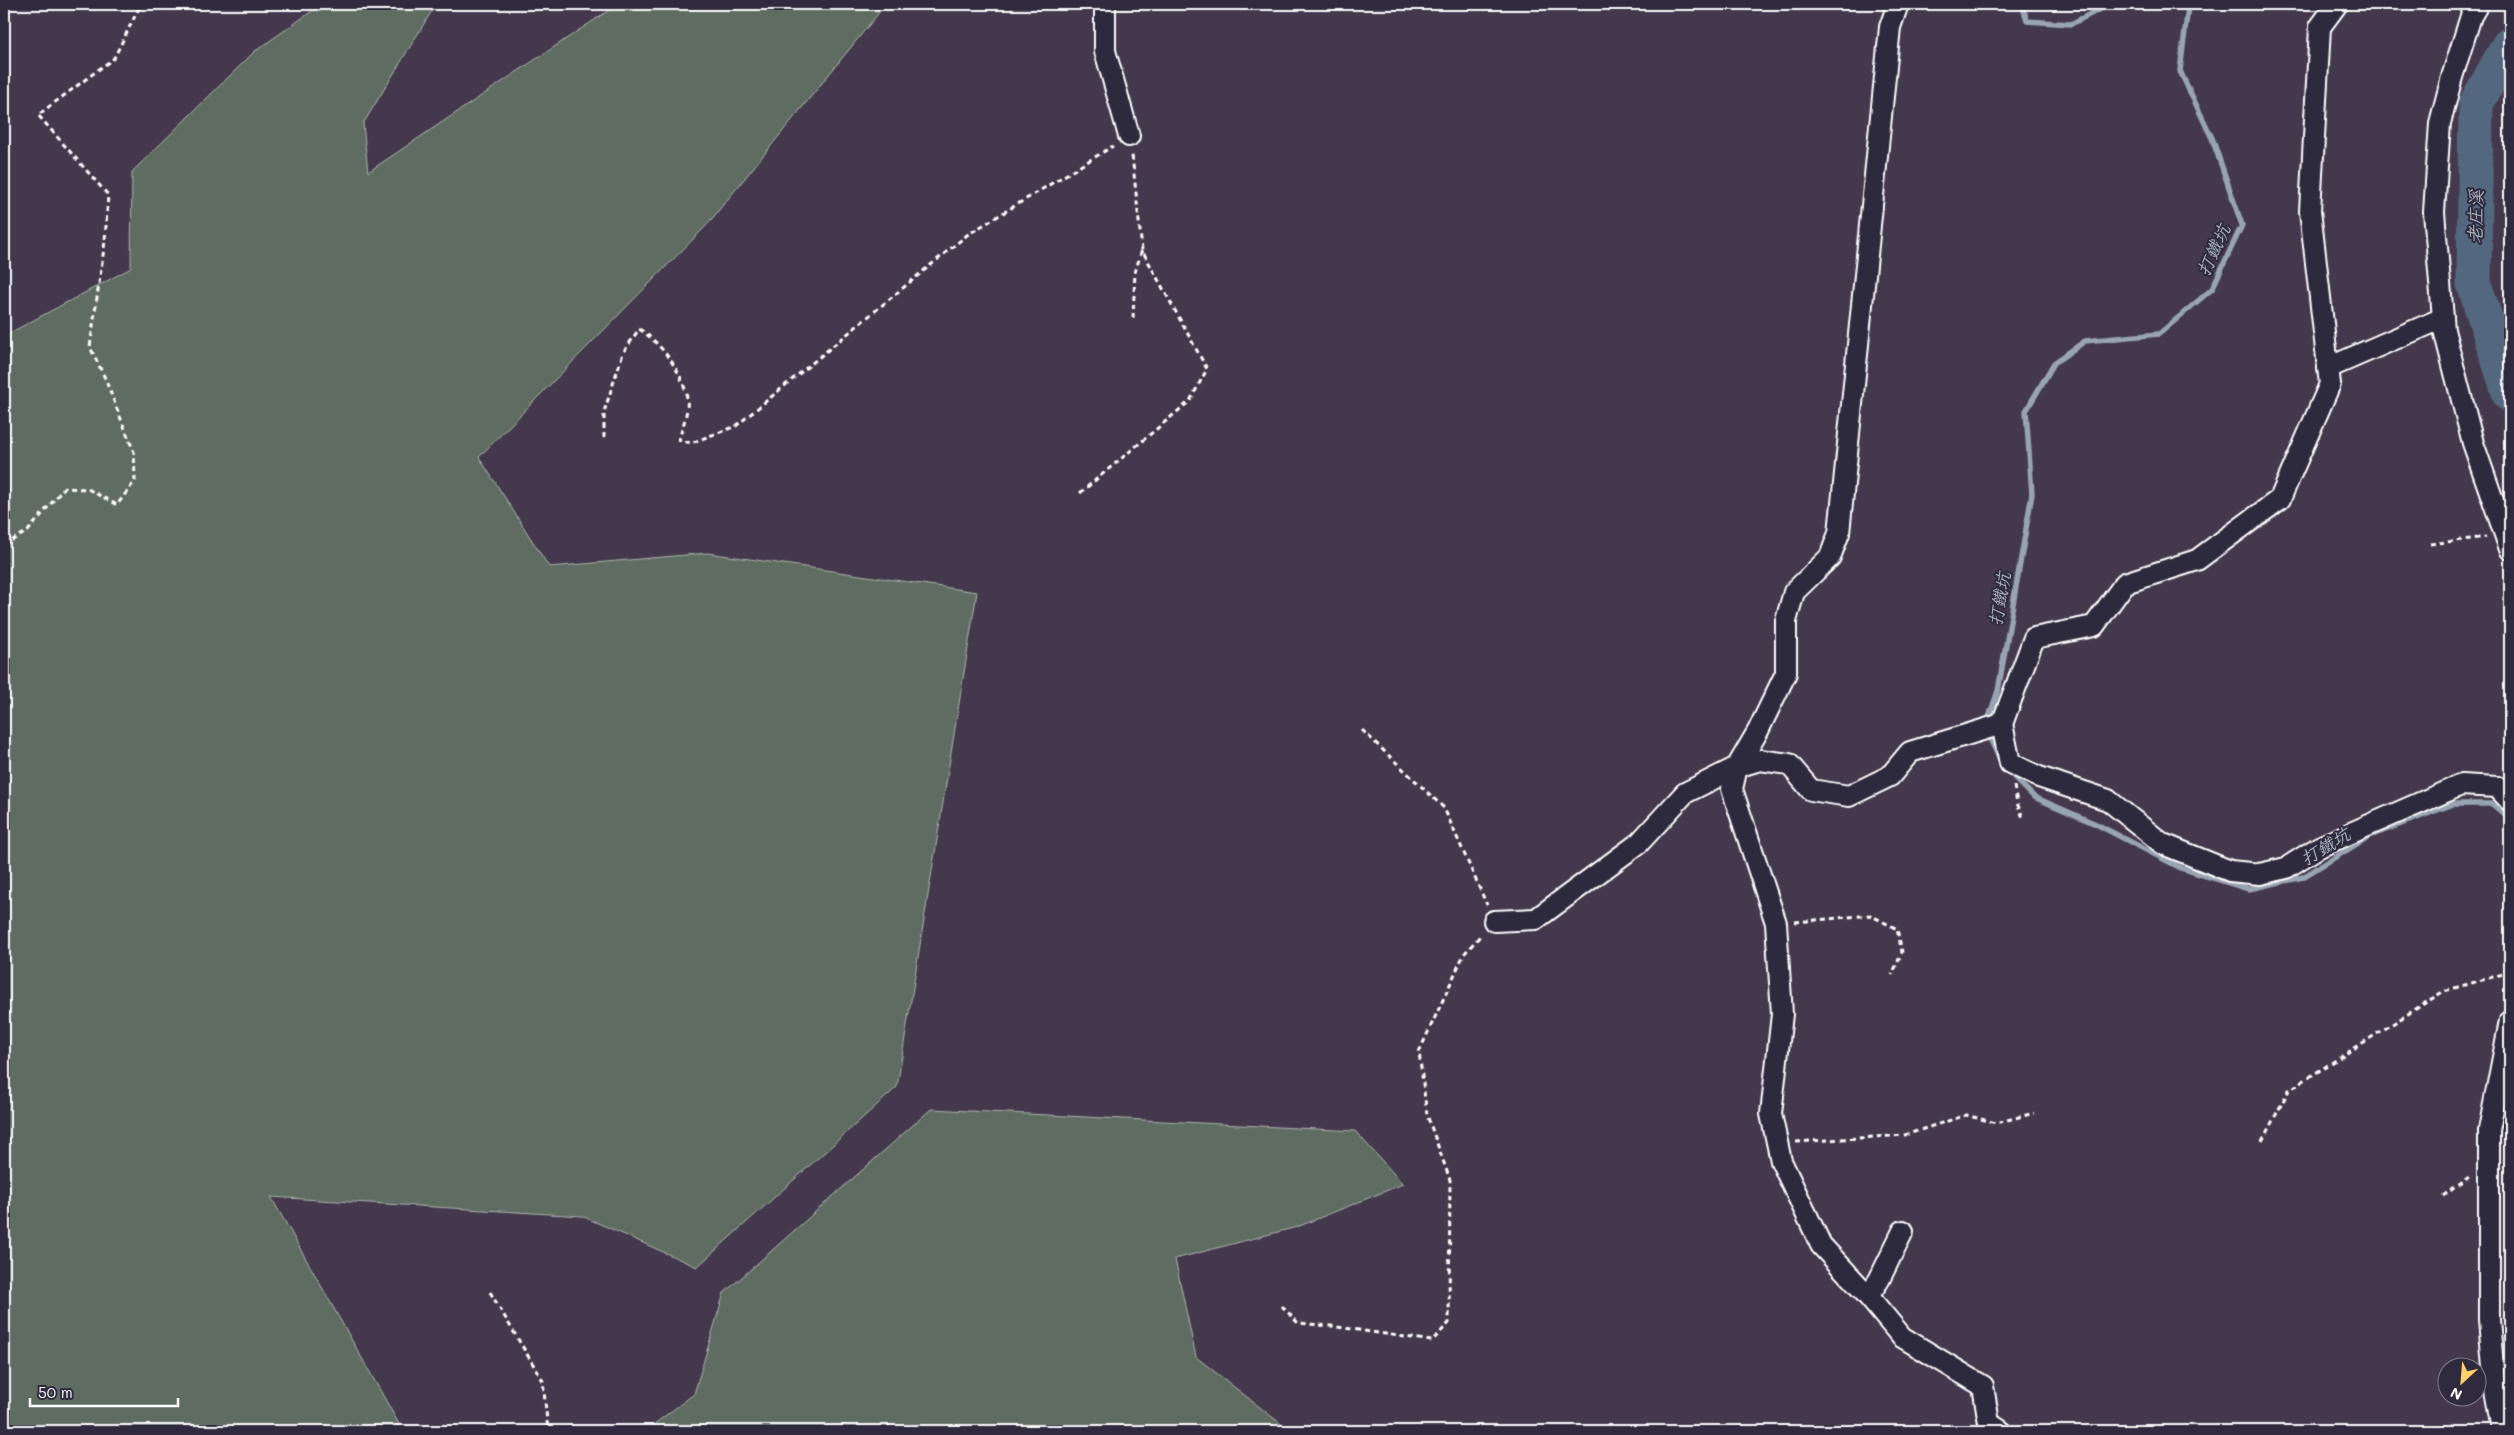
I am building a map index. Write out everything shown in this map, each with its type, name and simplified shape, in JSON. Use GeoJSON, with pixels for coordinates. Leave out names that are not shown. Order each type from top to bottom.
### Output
{"type":"FeatureCollection","features":[{"type":"Feature","properties":{"kind":"lane"},"geometry":{"type":"LineString","coordinates":[[1105,4],[1105,51],[1130,136]]}},
{"type":"Feature","properties":{"kind":"lane"},"geometry":{"type":"LineString","coordinates":[[1898,4],[1890,27],[1839,533],[1830,557],[1794,592],[1786,621],[1786,673],[1758,731],[1737,767],[1732,789],[1776,923],[1782,1014],[1771,1114],[1781,1161],[1822,1245],[1902,1337],[1983,1386],[1989,1423],[2001,1431]]}},
{"type":"Feature","properties":{"kind":"lane"},"geometry":{"type":"LineString","coordinates":[[2337,4],[2320,27],[2310,212],[2330,384],[2280,499],[2197,560],[2125,583],[2094,626],[2034,638],[2002,724],[2010,763],[2039,777],[2108,800],[2163,844],[2230,872],[2260,874],[2286,868],[2319,847],[2461,785],[2497,787],[2510,800]]}},
{"type":"Feature","properties":{"kind":"lane"},"geometry":{"type":"LineString","coordinates":[[2478,4],[2471,16],[2440,123],[2434,212],[2443,318],[2474,443],[2508,542]]}},
{"type":"Feature","properties":{"kind":"lane"},"geometry":{"type":"LineString","coordinates":[[2328,368],[2443,318]]}},
{"type":"Feature","properties":{"kind":"lane"},"geometry":{"type":"LineString","coordinates":[[1494,921],[1536,919],[1639,843],[1685,794],[1737,767],[1760,760],[1789,764],[1811,790],[1849,796],[1890,776],[1910,752],[2002,724]]}},
{"type":"Feature","properties":{"kind":"lane"},"geometry":{"type":"LineString","coordinates":[[2503,1431],[2494,1379],[2489,1319],[2489,1130],[2510,1021]]}},
{"type":"Feature","properties":{"kind":"lane"},"geometry":{"type":"LineString","coordinates":[[1868,1296],[1879,1280],[1903,1231]]}},
{"type":"Feature","properties":{"kind":"path"},"geometry":{"type":"LineString","coordinates":[[4,545],[28,531],[64,488],[88,489],[117,505],[135,481],[134,452],[104,376],[90,347],[105,241],[108,195],[38,115],[114,58],[141,4]]}},
{"type":"Feature","properties":{"kind":"path"},"geometry":{"type":"LineString","coordinates":[[604,438],[604,412],[622,353],[639,329],[652,337],[676,370],[687,399],[679,440],[691,442],[736,426],[967,235],[1130,136],[1142,250],[1207,369],[1190,401],[1080,493]]}},
{"type":"Feature","properties":{"kind":"path"},"geometry":{"type":"LineString","coordinates":[[1134,318],[1135,272],[1142,250]]}},
{"type":"Feature","properties":{"kind":"path"},"geometry":{"type":"LineString","coordinates":[[2430,544],[2508,542]]}},
{"type":"Feature","properties":{"kind":"path"},"geometry":{"type":"LineString","coordinates":[[1282,1306],[1298,1323],[1432,1341],[1449,1323],[1450,1180],[1427,1115],[1419,1052],[1464,954],[1494,921],[1444,808],[1362,730]]}},
{"type":"Feature","properties":{"kind":"path"},"geometry":{"type":"LineString","coordinates":[[2010,763],[2017,803],[2024,820]]}},
{"type":"Feature","properties":{"kind":"path"},"geometry":{"type":"LineString","coordinates":[[1776,923],[1870,915],[1897,929],[1902,952],[1892,975]]}},
{"type":"Feature","properties":{"kind":"path"},"geometry":{"type":"LineString","coordinates":[[2262,1141],[2289,1090],[2444,991],[2510,972]]}},
{"type":"Feature","properties":{"kind":"path"},"geometry":{"type":"LineString","coordinates":[[1777,1143],[1905,1136],[1966,1115],[1996,1123],[2034,1113]]}},
{"type":"Feature","properties":{"kind":"path"},"geometry":{"type":"LineString","coordinates":[[2443,1196],[2489,1162]]}},
{"type":"Feature","properties":{"kind":"path"},"geometry":{"type":"LineString","coordinates":[[490,1292],[543,1381],[549,1429],[528,1431]]}},
{"type":"Feature","properties":{"kind":"green space"},"geometry":{"type":"Polygon","coordinates":[[[322,4],[436,4],[363,124],[368,172],[618,4],[886,4],[706,226],[479,457],[549,567],[708,553],[977,592],[897,1087],[697,1267],[582,1216],[271,1197],[403,1431],[4,1431],[4,336],[131,268],[132,172],[254,52],[322,4]]]}},
{"type":"Feature","properties":{"kind":"green space"},"geometry":{"type":"Polygon","coordinates":[[[931,1109],[1355,1131],[1403,1184],[1297,1227],[1175,1259],[1196,1357],[1290,1431],[645,1431],[694,1394],[724,1293],[931,1109]]]}},
{"type":"Feature","properties":{"kind":"waterway","name":"打鐵坑"},"geometry":{"type":"LineString","coordinates":[[2022,4],[2027,21],[2071,24],[2110,4]]}},
{"type":"Feature","properties":{"kind":"waterway","name":"打鐵坑"},"geometry":{"type":"LineString","coordinates":[[1987,723],[1998,691],[2032,494],[2026,411],[2054,363],[2085,341],[2159,334],[2212,289],[2242,225],[2212,138],[2180,71],[2188,7],[2185,4]]}},
{"type":"Feature","properties":{"kind":"waterway","name":"老庄溪"},"geometry":{"type":"LineString","coordinates":[[2510,43],[2476,104],[2474,284],[2510,395]]}},
{"type":"Feature","properties":{"kind":"waterway","name":"打鐵坑"},"geometry":{"type":"LineString","coordinates":[[1987,732],[2001,762]]}},
{"type":"Feature","properties":{"kind":"waterway","name":"打鐵坑"},"geometry":{"type":"LineString","coordinates":[[2006,769],[2034,797],[2096,824],[2181,868],[2249,889],[2303,877],[2370,836],[2453,804],[2492,804],[2510,819]]}}]}
